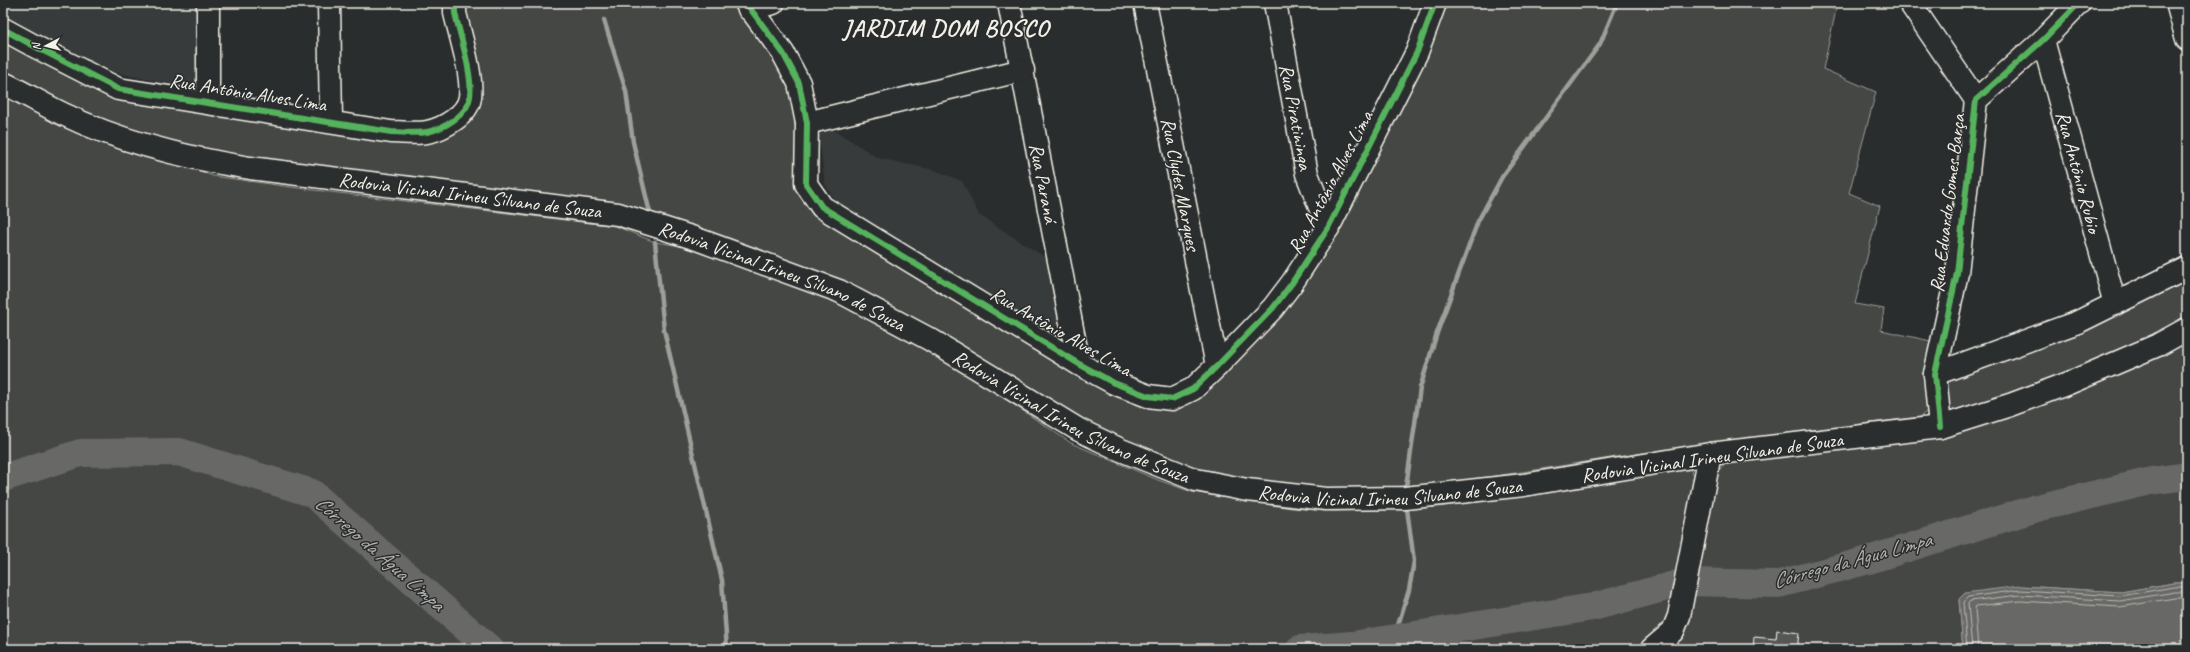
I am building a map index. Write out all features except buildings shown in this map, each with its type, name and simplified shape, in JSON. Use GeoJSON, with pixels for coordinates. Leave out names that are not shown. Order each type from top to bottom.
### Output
{"type":"FeatureCollection","features":[{"type":"Feature","properties":{"kind":"street"},"geometry":{"type":"LineString","coordinates":[[208,3],[208,102]]}},
{"type":"Feature","properties":{"kind":"street"},"geometry":{"type":"LineString","coordinates":[[329,3],[331,121]]}},
{"type":"Feature","properties":{"kind":"street","name":"Rua Antônio Alves Lima"},"geometry":{"type":"LineString","coordinates":[[3,29],[118,89],[331,121],[391,132],[428,132],[453,121],[463,112],[470,98],[469,80],[455,13],[455,3]]}},
{"type":"Feature","properties":{"kind":"street"},"geometry":{"type":"LineString","coordinates":[[748,6],[773,3]]}},
{"type":"Feature","properties":{"kind":"street","name":"Rua Paraná"},"geometry":{"type":"LineString","coordinates":[[1010,3],[1079,364]]}},
{"type":"Feature","properties":{"kind":"street","name":"Rua Clydes Marques"},"geometry":{"type":"LineString","coordinates":[[1145,3],[1217,366]]}},
{"type":"Feature","properties":{"kind":"street","name":"Rua Piratininga"},"geometry":{"type":"LineString","coordinates":[[1275,3],[1307,174],[1328,228]]}},
{"type":"Feature","properties":{"kind":"street","name":"Rua Antônio Alves Lima"},"geometry":{"type":"LineString","coordinates":[[748,6],[783,53],[799,83],[807,123],[806,184],[822,207],[1079,364],[1114,383],[1148,396],[1172,399],[1194,389],[1273,308],[1292,283],[1328,228],[1417,52],[1435,3]]}},
{"type":"Feature","properties":{"kind":"street"},"geometry":{"type":"LineString","coordinates":[[1910,3],[1976,100]]}},
{"type":"Feature","properties":{"kind":"street","name":"Rua Eduardo Gomes Barça"},"geometry":{"type":"LineString","coordinates":[[1940,427],[1935,374],[1957,272],[1976,100],[2043,40],[2079,3]]}},
{"type":"Feature","properties":{"kind":"street"},"geometry":{"type":"LineString","coordinates":[[2177,3],[2187,40]]}},
{"type":"Feature","properties":{"kind":"street","name":"Rua Antônio Rubio"},"geometry":{"type":"LineString","coordinates":[[2043,40],[2116,304]]}},
{"type":"Feature","properties":{"kind":"street"},"geometry":{"type":"LineString","coordinates":[[807,123],[1023,70]]}},
{"type":"Feature","properties":{"kind":"street","name":"Rodovia Vicinal Irineu Silvano de Souza"},"geometry":{"type":"LineString","coordinates":[[3,83],[63,114],[110,133],[199,160],[250,168],[618,214],[694,238],[839,291],[931,340],[1079,430],[1121,450],[1196,480],[1247,490],[1326,499],[1405,498],[1524,486],[1710,454],[1940,427],[2010,405],[2069,383],[2158,345],[2187,329]]}},
{"type":"Feature","properties":{"kind":"street"},"geometry":{"type":"LineString","coordinates":[[1935,374],[2078,322],[2187,268]]}},
{"type":"Feature","properties":{"kind":"street"},"geometry":{"type":"LineString","coordinates":[[1652,649],[1673,631],[1679,616],[1710,454]]}},
{"type":"Feature","properties":{"kind":"shaded area"},"geometry":{"type":"Polygon","coordinates":[[[3,3],[200,3],[200,81],[188,88],[113,72],[41,40],[3,18],[3,3]]]}},
{"type":"Feature","properties":{"kind":"shaded area"},"geometry":{"type":"Polygon","coordinates":[[[462,3],[736,3],[774,52],[791,85],[801,121],[798,171],[799,182],[801,192],[813,211],[1073,374],[1113,390],[1172,405],[1274,317],[1442,3],[1819,3],[1836,10],[1823,69],[1876,92],[1849,193],[1880,206],[1855,304],[1884,309],[1881,330],[1935,342],[1930,409],[1920,417],[1707,444],[1444,482],[1395,487],[1347,488],[1298,487],[1250,481],[1172,461],[1126,445],[844,282],[663,217],[650,213],[216,155],[114,128],[3,74],[3,35],[117,95],[393,141],[470,112],[462,3]]]}},
{"type":"Feature","properties":{"kind":"shaded area"},"geometry":{"type":"Polygon","coordinates":[[[3,95],[100,142],[146,157],[195,169],[213,176],[305,189],[615,226],[655,242],[688,247],[839,302],[926,346],[1071,443],[1158,480],[1192,492],[1291,508],[1334,511],[1407,509],[1437,507],[1530,495],[1687,467],[1694,474],[1675,614],[1651,642],[1639,649],[3,649],[3,95]]]}},
{"type":"Feature","properties":{"kind":"shaded area"},"geometry":{"type":"Polygon","coordinates":[[[828,126],[878,158],[934,170],[962,181],[979,215],[1054,263],[1062,324],[1049,329],[1037,324],[835,201],[825,184],[819,136],[828,126]]]}},
{"type":"Feature","properties":{"kind":"shaded area"},"geometry":{"type":"Polygon","coordinates":[[[2187,276],[2187,320],[2153,339],[1959,414],[1947,410],[1944,385],[1955,375],[2187,276]]]}},
{"type":"Feature","properties":{"kind":"shaded area"},"geometry":{"type":"Polygon","coordinates":[[[2187,337],[2187,583],[2174,583],[2121,592],[2020,586],[1959,600],[1963,649],[1797,649],[1799,633],[1777,630],[1775,646],[1762,644],[1763,638],[1755,637],[1753,649],[1666,649],[1712,475],[1726,464],[1943,436],[2187,337]]]}},
{"type":"Feature","properties":{"kind":"water"},"geometry":{"type":"Polygon","coordinates":[[[2174,583],[2187,583],[2187,649],[1963,649],[1959,599],[1965,593],[2020,586],[2121,592],[2174,583]]]}},
{"type":"Feature","properties":{"kind":"waterway"},"geometry":{"type":"LineString","coordinates":[[1406,487],[1420,388],[1437,333],[1478,221],[1502,177],[1600,44],[1617,3]]}},
{"type":"Feature","properties":{"kind":"waterway"},"geometry":{"type":"LineString","coordinates":[[604,20],[626,91],[633,142],[650,213]]}},
{"type":"Feature","properties":{"kind":"waterway"},"geometry":{"type":"LineString","coordinates":[[655,242],[664,330],[722,580],[727,649]]}},
{"type":"Feature","properties":{"kind":"waterway","name":"Córrego da Água Limpa"},"geometry":{"type":"LineString","coordinates":[[3,478],[80,453],[179,452],[312,493],[490,649]]}},
{"type":"Feature","properties":{"kind":"waterway","name":"Córrego da Água Limpa"},"geometry":{"type":"LineString","coordinates":[[1300,649],[1352,645],[1593,607],[1685,582],[1779,584],[1865,561],[2037,508],[2151,481],[2187,476]]}},
{"type":"Feature","properties":{"kind":"waterway"},"geometry":{"type":"LineString","coordinates":[[1394,638],[1409,590],[1414,561],[1407,509]]}},
{"type":"Feature","properties":{"kind":"cycle path"},"geometry":{"type":"LineString","coordinates":[[3,29],[118,89],[391,132],[418,133],[440,128],[454,120],[465,110],[470,97],[470,78],[466,55],[455,13],[455,3]]}},
{"type":"Feature","properties":{"kind":"cycle path"},"geometry":{"type":"LineString","coordinates":[[746,3],[783,53],[799,83],[807,123],[806,184],[822,207],[1079,364],[1114,383],[1148,396],[1172,399],[1193,389],[1217,366],[1273,308],[1292,283],[1328,228],[1417,52],[1435,3]]}},
{"type":"Feature","properties":{"kind":"cycle path"},"geometry":{"type":"LineString","coordinates":[[1940,427],[1935,374],[1957,273],[1976,100],[2043,40],[2079,3]]}},
{"type":"Feature","properties":{"kind":"district","name":"JARDIM DOM BOSCO"},"geometry":{"type":"Point","coordinates":[946,28]}}]}
